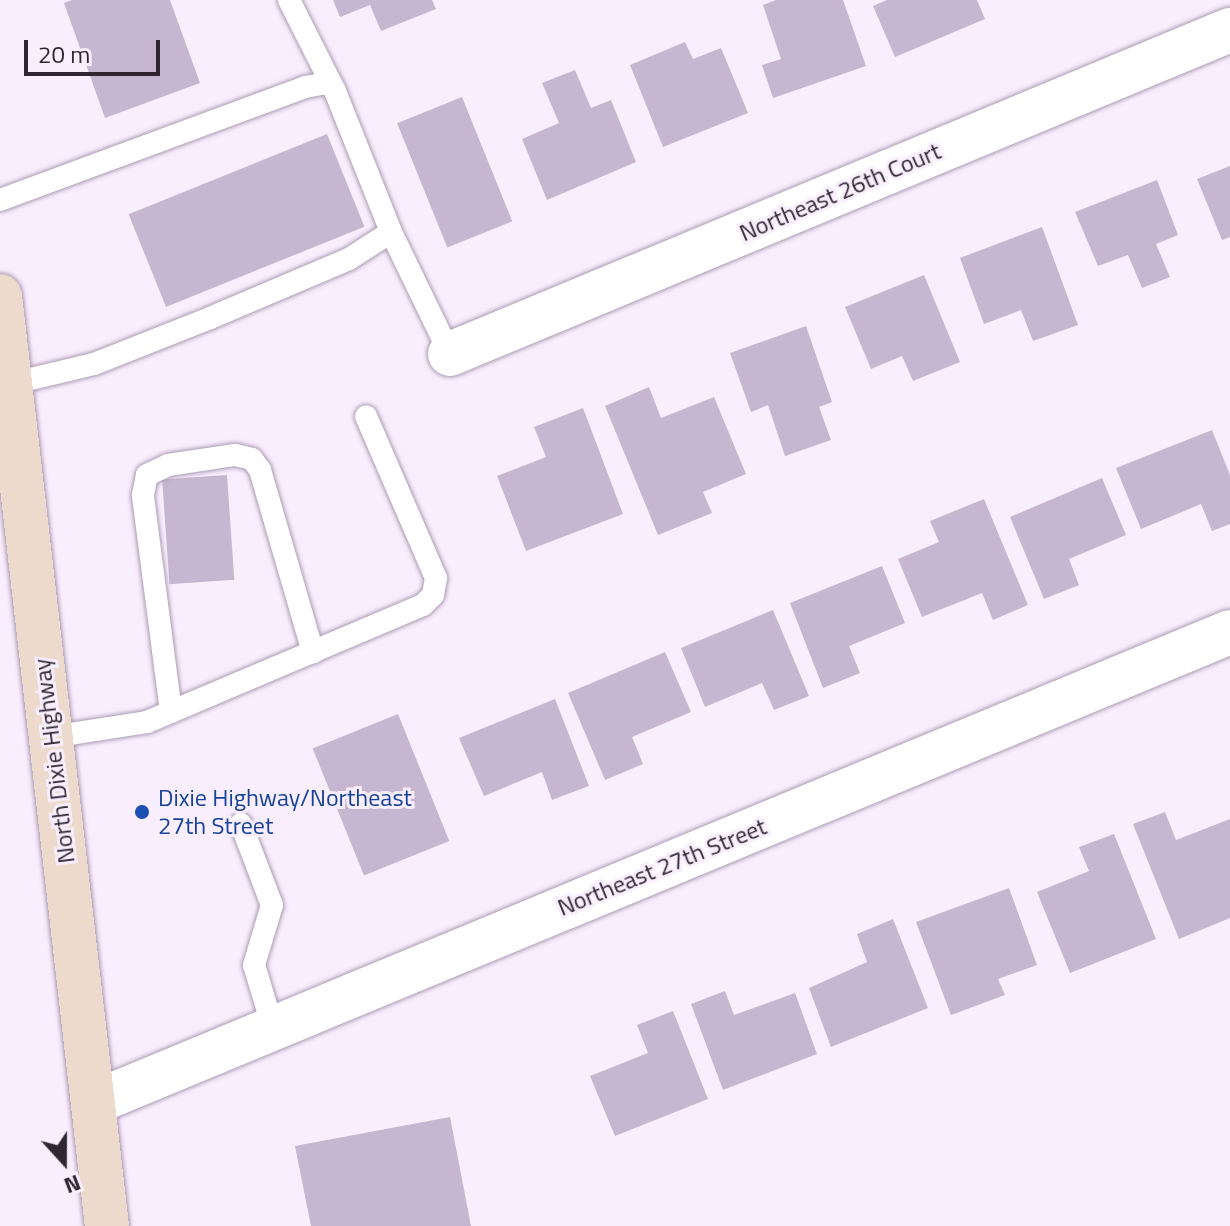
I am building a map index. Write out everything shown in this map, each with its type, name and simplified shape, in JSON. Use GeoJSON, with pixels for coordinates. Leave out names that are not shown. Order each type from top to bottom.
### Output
{"type":"FeatureCollection","features":[{"type":"Feature","properties":{"kind":"main road","name":"North Dixie Highway"},"geometry":{"type":"LineString","coordinates":[[0,296],[107,1226]]}},
{"type":"Feature","properties":{"kind":"street","name":"Northeast 26th Court"},"geometry":{"type":"LineString","coordinates":[[450,354],[1230,30]]}},
{"type":"Feature","properties":{"kind":"street","name":"Northeast 27th Street"},"geometry":{"type":"LineString","coordinates":[[93,1103],[1230,632]]}},
{"type":"Feature","properties":{"kind":"lane"},"geometry":{"type":"LineString","coordinates":[[289,0],[391,232],[450,354]]}},
{"type":"Feature","properties":{"kind":"lane"},"geometry":{"type":"LineString","coordinates":[[0,200],[305,87],[328,83]]}},
{"type":"Feature","properties":{"kind":"lane"},"geometry":{"type":"LineString","coordinates":[[10,384],[94,364],[197,323],[349,259],[391,232]]}},
{"type":"Feature","properties":{"kind":"lane"},"geometry":{"type":"LineString","coordinates":[[51,737],[147,722],[423,605],[433,595],[436,578],[366,416]]}},
{"type":"Feature","properties":{"kind":"lane"},"geometry":{"type":"LineString","coordinates":[[171,712],[143,495],[147,475],[168,465],[235,455],[252,459],[260,470],[313,652]]}},
{"type":"Feature","properties":{"kind":"lane"},"geometry":{"type":"LineString","coordinates":[[241,824],[272,905],[254,965],[273,1028]]}},
{"type":"Feature","properties":{"kind":"building"},"geometry":{"type":"Polygon","coordinates":[[[72,0],[170,0],[200,83],[105,118],[64,3],[72,0]]]}},
{"type":"Feature","properties":{"kind":"building"},"geometry":{"type":"Polygon","coordinates":[[[333,0],[432,0],[436,9],[381,31],[370,5],[340,17],[333,0]]]}},
{"type":"Feature","properties":{"kind":"building"},"geometry":{"type":"Polygon","coordinates":[[[776,0],[843,0],[866,66],[773,98],[762,65],[781,59],[763,5],[776,0]]]}},
{"type":"Feature","properties":{"kind":"building"},"geometry":{"type":"Polygon","coordinates":[[[887,0],[977,0],[985,19],[895,57],[873,6],[887,0]]]}},
{"type":"Feature","properties":{"kind":"building"},"geometry":{"type":"Polygon","coordinates":[[[685,42],[693,59],[721,48],[748,113],[663,147],[630,65],[685,42]]]}},
{"type":"Feature","properties":{"kind":"building"},"geometry":{"type":"Polygon","coordinates":[[[575,70],[591,108],[611,100],[636,162],[547,200],[522,139],[559,123],[542,83],[575,70]]]}},
{"type":"Feature","properties":{"kind":"building"},"geometry":{"type":"Polygon","coordinates":[[[462,97],[512,221],[447,247],[397,123],[462,97]]]}},
{"type":"Feature","properties":{"kind":"building"},"geometry":{"type":"Polygon","coordinates":[[[327,134],[364,227],[166,307],[129,214],[327,134]]]}},
{"type":"Feature","properties":{"kind":"building"},"geometry":{"type":"Polygon","coordinates":[[[1230,166],[1230,237],[1222,240],[1197,179],[1230,166]]]}},
{"type":"Feature","properties":{"kind":"building"},"geometry":{"type":"Polygon","coordinates":[[[1157,180],[1178,235],[1156,244],[1170,277],[1142,288],[1128,255],[1098,266],[1075,212],[1157,180]]]}},
{"type":"Feature","properties":{"kind":"building"},"geometry":{"type":"Polygon","coordinates":[[[1042,227],[1078,325],[1033,341],[1021,310],[984,324],[960,258],[1042,227]]]}},
{"type":"Feature","properties":{"kind":"building"},"geometry":{"type":"Polygon","coordinates":[[[924,275],[960,362],[913,381],[902,356],[871,369],[845,307],[924,275]]]}},
{"type":"Feature","properties":{"kind":"building"},"geometry":{"type":"Polygon","coordinates":[[[806,326],[832,402],[819,407],[831,440],[785,456],[768,405],[751,412],[730,353],[806,326]]]}},
{"type":"Feature","properties":{"kind":"building"},"geometry":{"type":"Polygon","coordinates":[[[649,387],[661,418],[714,397],[746,474],[703,492],[712,513],[658,535],[605,406],[649,387]]]}},
{"type":"Feature","properties":{"kind":"building"},"geometry":{"type":"Polygon","coordinates":[[[583,408],[623,514],[526,551],[497,476],[546,457],[534,427],[583,408]]]}},
{"type":"Feature","properties":{"kind":"building"},"geometry":{"type":"Polygon","coordinates":[[[1212,430],[1230,475],[1230,524],[1212,531],[1201,504],[1141,529],[1116,468],[1212,430]]]}},
{"type":"Feature","properties":{"kind":"building"},"geometry":{"type":"Polygon","coordinates":[[[227,475],[234,580],[169,584],[162,480],[227,475]]]}},
{"type":"Feature","properties":{"kind":"building"},"geometry":{"type":"Polygon","coordinates":[[[1102,478],[1126,535],[1069,559],[1079,585],[1044,599],[1010,517],[1102,478]]]}},
{"type":"Feature","properties":{"kind":"building"},"geometry":{"type":"Polygon","coordinates":[[[984,499],[1028,605],[993,620],[982,593],[922,617],[898,559],[939,542],[930,521],[984,499]]]}},
{"type":"Feature","properties":{"kind":"building"},"geometry":{"type":"Polygon","coordinates":[[[882,566],[905,623],[849,646],[860,673],[823,688],[790,603],[882,566]]]}},
{"type":"Feature","properties":{"kind":"building"},"geometry":{"type":"Polygon","coordinates":[[[773,610],[809,696],[774,710],[762,683],[705,707],[681,648],[773,610]]]}},
{"type":"Feature","properties":{"kind":"building"},"geometry":{"type":"Polygon","coordinates":[[[665,652],[691,712],[632,737],[643,764],[605,780],[568,693],[665,652]]]}},
{"type":"Feature","properties":{"kind":"building"},"geometry":{"type":"Polygon","coordinates":[[[555,699],[589,786],[552,800],[542,772],[484,796],[459,738],[555,699]]]}},
{"type":"Feature","properties":{"kind":"building"},"geometry":{"type":"Polygon","coordinates":[[[398,714],[449,841],[364,875],[313,748],[398,714]]]}},
{"type":"Feature","properties":{"kind":"building"},"geometry":{"type":"Polygon","coordinates":[[[1165,812],[1176,840],[1230,819],[1230,918],[1179,939],[1133,824],[1165,812]]]}},
{"type":"Feature","properties":{"kind":"building"},"geometry":{"type":"Polygon","coordinates":[[[1114,834],[1156,939],[1070,973],[1037,892],[1089,871],[1079,847],[1114,834]]]}},
{"type":"Feature","properties":{"kind":"building"},"geometry":{"type":"Polygon","coordinates":[[[1009,888],[1037,965],[998,979],[1005,995],[951,1015],[916,922],[1009,888]]]}},
{"type":"Feature","properties":{"kind":"building"},"geometry":{"type":"Polygon","coordinates":[[[893,919],[928,1008],[831,1047],[809,988],[867,962],[857,934],[893,919]]]}},
{"type":"Feature","properties":{"kind":"building"},"geometry":{"type":"Polygon","coordinates":[[[725,991],[734,1015],[795,993],[817,1054],[723,1090],[691,1004],[725,991]]]}},
{"type":"Feature","properties":{"kind":"building"},"geometry":{"type":"Polygon","coordinates":[[[673,1011],[708,1099],[615,1136],[590,1076],[648,1053],[637,1025],[673,1011]]]}},
{"type":"Feature","properties":{"kind":"building"},"geometry":{"type":"Polygon","coordinates":[[[450,1117],[471,1226],[311,1226],[295,1146],[450,1117]]]}},
{"type":"Feature","properties":{"kind":"place","name":"Dixie Highway/Northeast 27th Street"},"geometry":{"type":"Point","coordinates":[142,812]}}]}
